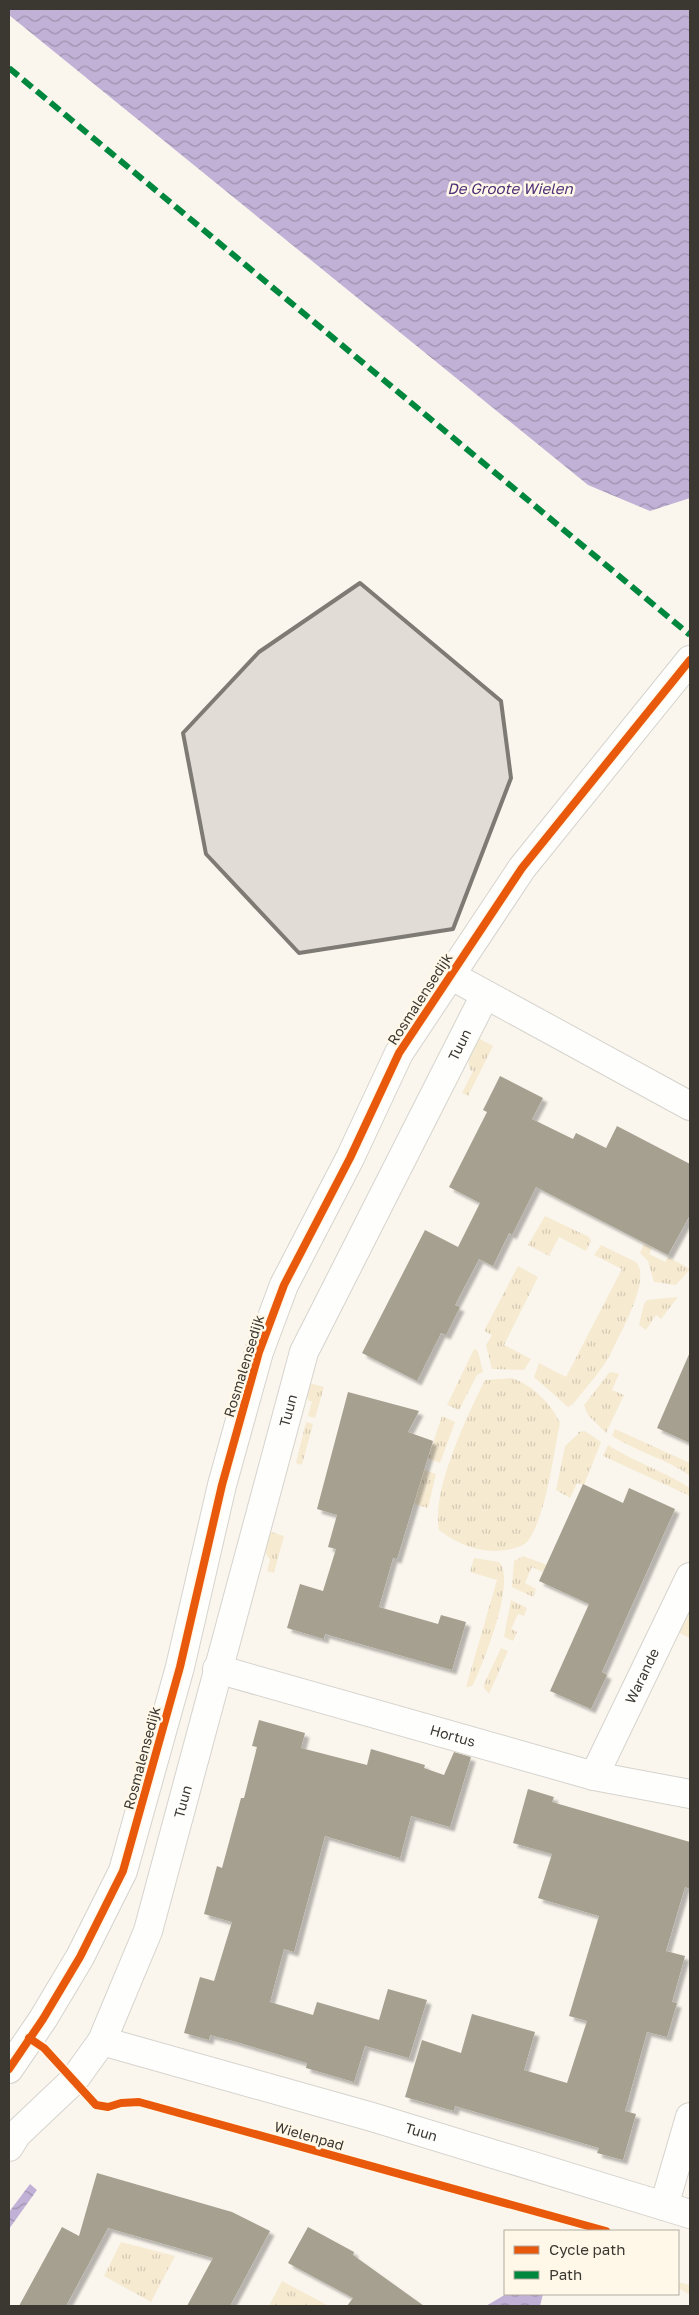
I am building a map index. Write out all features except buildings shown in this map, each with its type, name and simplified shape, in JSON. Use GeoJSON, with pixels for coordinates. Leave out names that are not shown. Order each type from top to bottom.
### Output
{"type":"FeatureCollection","features":[{"type":"Feature","properties":{"kind":"street","name":"Rosmalensedijk"},"geometry":{"type":"LineString","coordinates":[[9,2069],[43,2019],[80,1957],[123,1871],[180,1667],[233,1447],[259,1352],[284,1285],[350,1158],[399,1053],[522,868],[690,660]]}},
{"type":"Feature","properties":{"kind":"street"},"geometry":{"type":"LineString","coordinates":[[450,975],[690,1106]]}},
{"type":"Feature","properties":{"kind":"street","name":"Tuun"},"geometry":{"type":"LineString","coordinates":[[485,995],[304,1352],[217,1669],[148,1931],[102,2041],[372,2117],[690,2214]]}},
{"type":"Feature","properties":{"kind":"street","name":"Warande"},"geometry":{"type":"LineString","coordinates":[[594,1776],[690,1577]]}},
{"type":"Feature","properties":{"kind":"street","name":"Hortus"},"geometry":{"type":"LineString","coordinates":[[217,1669],[594,1776],[690,1794]]}},
{"type":"Feature","properties":{"kind":"street"},"geometry":{"type":"LineString","coordinates":[[9,2147],[17,2134],[74,2080],[102,2041]]}},
{"type":"Feature","properties":{"kind":"street"},"geometry":{"type":"LineString","coordinates":[[664,2206],[690,2117]]}},
{"type":"Feature","properties":{"kind":"highlighted area"},"geometry":{"type":"Polygon","coordinates":[[[360,583],[501,701],[511,778],[453,929],[299,953],[206,854],[183,733],[259,652],[360,583]]]}},
{"type":"Feature","properties":{"kind":"green space"},"geometry":{"type":"Polygon","coordinates":[[[478,1038],[493,1046],[468,1096],[462,1093],[473,1071],[470,1070],[467,1055],[478,1038]]]}},
{"type":"Feature","properties":{"kind":"green space"},"geometry":{"type":"Polygon","coordinates":[[[545,1216],[589,1237],[591,1241],[586,1251],[559,1237],[549,1256],[528,1245],[545,1216]]]}},
{"type":"Feature","properties":{"kind":"green space"},"geometry":{"type":"Polygon","coordinates":[[[644,1244],[652,1248],[649,1254],[665,1262],[668,1257],[690,1269],[676,1285],[654,1282],[648,1261],[640,1253],[644,1244]]]}},
{"type":"Feature","properties":{"kind":"green space"},"geometry":{"type":"Polygon","coordinates":[[[601,1245],[636,1262],[640,1270],[640,1281],[633,1307],[608,1358],[573,1404],[568,1407],[534,1377],[539,1363],[566,1377],[622,1269],[594,1255],[601,1245]]]}},
{"type":"Feature","properties":{"kind":"green space"},"geometry":{"type":"Polygon","coordinates":[[[518,1266],[538,1277],[504,1345],[531,1359],[524,1370],[492,1369],[486,1345],[492,1335],[484,1331],[518,1266]]]}},
{"type":"Feature","properties":{"kind":"green space"},"geometry":{"type":"Polygon","coordinates":[[[678,1297],[661,1319],[656,1315],[646,1330],[639,1325],[644,1304],[647,1300],[678,1297]]]}},
{"type":"Feature","properties":{"kind":"green space"},"geometry":{"type":"Polygon","coordinates":[[[474,1349],[478,1351],[483,1372],[477,1375],[459,1410],[447,1405],[474,1349]]]}},
{"type":"Feature","properties":{"kind":"green space"},"geometry":{"type":"Polygon","coordinates":[[[609,1373],[619,1374],[612,1390],[624,1395],[606,1433],[588,1415],[584,1405],[609,1373]]]}},
{"type":"Feature","properties":{"kind":"green space"},"geometry":{"type":"Polygon","coordinates":[[[512,1378],[534,1390],[552,1409],[560,1423],[545,1498],[541,1513],[529,1540],[522,1546],[515,1548],[495,1551],[485,1550],[456,1541],[439,1530],[440,1495],[460,1433],[485,1380],[512,1378]]]}},
{"type":"Feature","properties":{"kind":"green space"},"geometry":{"type":"Polygon","coordinates":[[[305,1382],[324,1387],[315,1418],[308,1416],[312,1401],[309,1401],[303,1389],[305,1382]]]}},
{"type":"Feature","properties":{"kind":"green space"},"geometry":{"type":"Polygon","coordinates":[[[442,1416],[455,1422],[440,1463],[428,1458],[442,1416]]]}},
{"type":"Feature","properties":{"kind":"green space"},"geometry":{"type":"Polygon","coordinates":[[[306,1422],[313,1424],[302,1465],[296,1463],[306,1422]]]}},
{"type":"Feature","properties":{"kind":"green space"},"geometry":{"type":"Polygon","coordinates":[[[615,1429],[690,1463],[690,1476],[672,1465],[612,1436],[615,1429]]]}},
{"type":"Feature","properties":{"kind":"green space"},"geometry":{"type":"Polygon","coordinates":[[[585,1431],[601,1442],[584,1485],[577,1483],[570,1498],[556,1490],[565,1446],[578,1432],[585,1431]]]}},
{"type":"Feature","properties":{"kind":"green space"},"geometry":{"type":"Polygon","coordinates":[[[608,1445],[690,1488],[690,1496],[603,1456],[608,1445]]]}},
{"type":"Feature","properties":{"kind":"green space"},"geometry":{"type":"Polygon","coordinates":[[[424,1470],[436,1474],[428,1508],[414,1504],[424,1470]]]}},
{"type":"Feature","properties":{"kind":"green space"},"geometry":{"type":"Polygon","coordinates":[[[265,1530],[284,1536],[274,1573],[267,1571],[270,1560],[261,1546],[265,1530]]]}},
{"type":"Feature","properties":{"kind":"green space"},"geometry":{"type":"Polygon","coordinates":[[[523,1556],[547,1565],[543,1572],[532,1567],[525,1583],[536,1589],[533,1597],[512,1587],[514,1561],[523,1556]]]}},
{"type":"Feature","properties":{"kind":"green space"},"geometry":{"type":"Polygon","coordinates":[[[474,1558],[499,1562],[503,1572],[504,1586],[496,1622],[484,1659],[473,1685],[466,1687],[497,1580],[470,1572],[474,1558]]]}},
{"type":"Feature","properties":{"kind":"green space"},"geometry":{"type":"Polygon","coordinates":[[[690,1598],[690,1638],[675,1631],[690,1598]]]}},
{"type":"Feature","properties":{"kind":"green space"},"geometry":{"type":"Polygon","coordinates":[[[511,1600],[527,1608],[524,1616],[518,1614],[511,1629],[517,1632],[513,1641],[504,1637],[511,1600]]]}},
{"type":"Feature","properties":{"kind":"green space"},"geometry":{"type":"Polygon","coordinates":[[[501,1648],[508,1651],[489,1694],[484,1688],[484,1684],[501,1648]]]}},
{"type":"Feature","properties":{"kind":"green space"},"geometry":{"type":"Polygon","coordinates":[[[121,2242],[175,2256],[151,2302],[104,2276],[121,2242]]]}},
{"type":"Feature","properties":{"kind":"green space"},"geometry":{"type":"Polygon","coordinates":[[[282,2281],[329,2306],[269,2306],[282,2281]]]}},
{"type":"Feature","properties":{"kind":"green space"},"geometry":{"type":"Polygon","coordinates":[[[679,2282],[690,2285],[690,2295],[679,2289],[679,2282]]]}},
{"type":"Feature","properties":{"kind":"water","name":"De Groote Wielen"},"geometry":{"type":"Polygon","coordinates":[[[9,9],[690,9],[690,498],[650,511],[588,485],[9,15],[9,9]]]}},
{"type":"Feature","properties":{"kind":"water"},"geometry":{"type":"Polygon","coordinates":[[[30,2184],[37,2190],[9,2229],[9,2212],[30,2184]]]}},
{"type":"Feature","properties":{"kind":"water"},"geometry":{"type":"Polygon","coordinates":[[[504,2295],[543,2295],[540,2306],[486,2306],[504,2295]]]}},
{"type":"Feature","properties":{"kind":"marked path"},"geometry":{"type":"LineString","coordinates":[[9,68],[690,635]]}},
{"type":"Feature","properties":{"kind":"cycle path"},"geometry":{"type":"LineString","coordinates":[[9,2069],[43,2019],[80,1957],[123,1871],[180,1667],[222,1485],[259,1352],[284,1285],[350,1158],[399,1053],[522,868],[690,660]]}},
{"type":"Feature","properties":{"kind":"cycle path","name":"Wielenpad"},"geometry":{"type":"LineString","coordinates":[[29,2038],[44,2048],[96,2105],[108,2107],[121,2103],[139,2102],[602,2230]]}}]}
